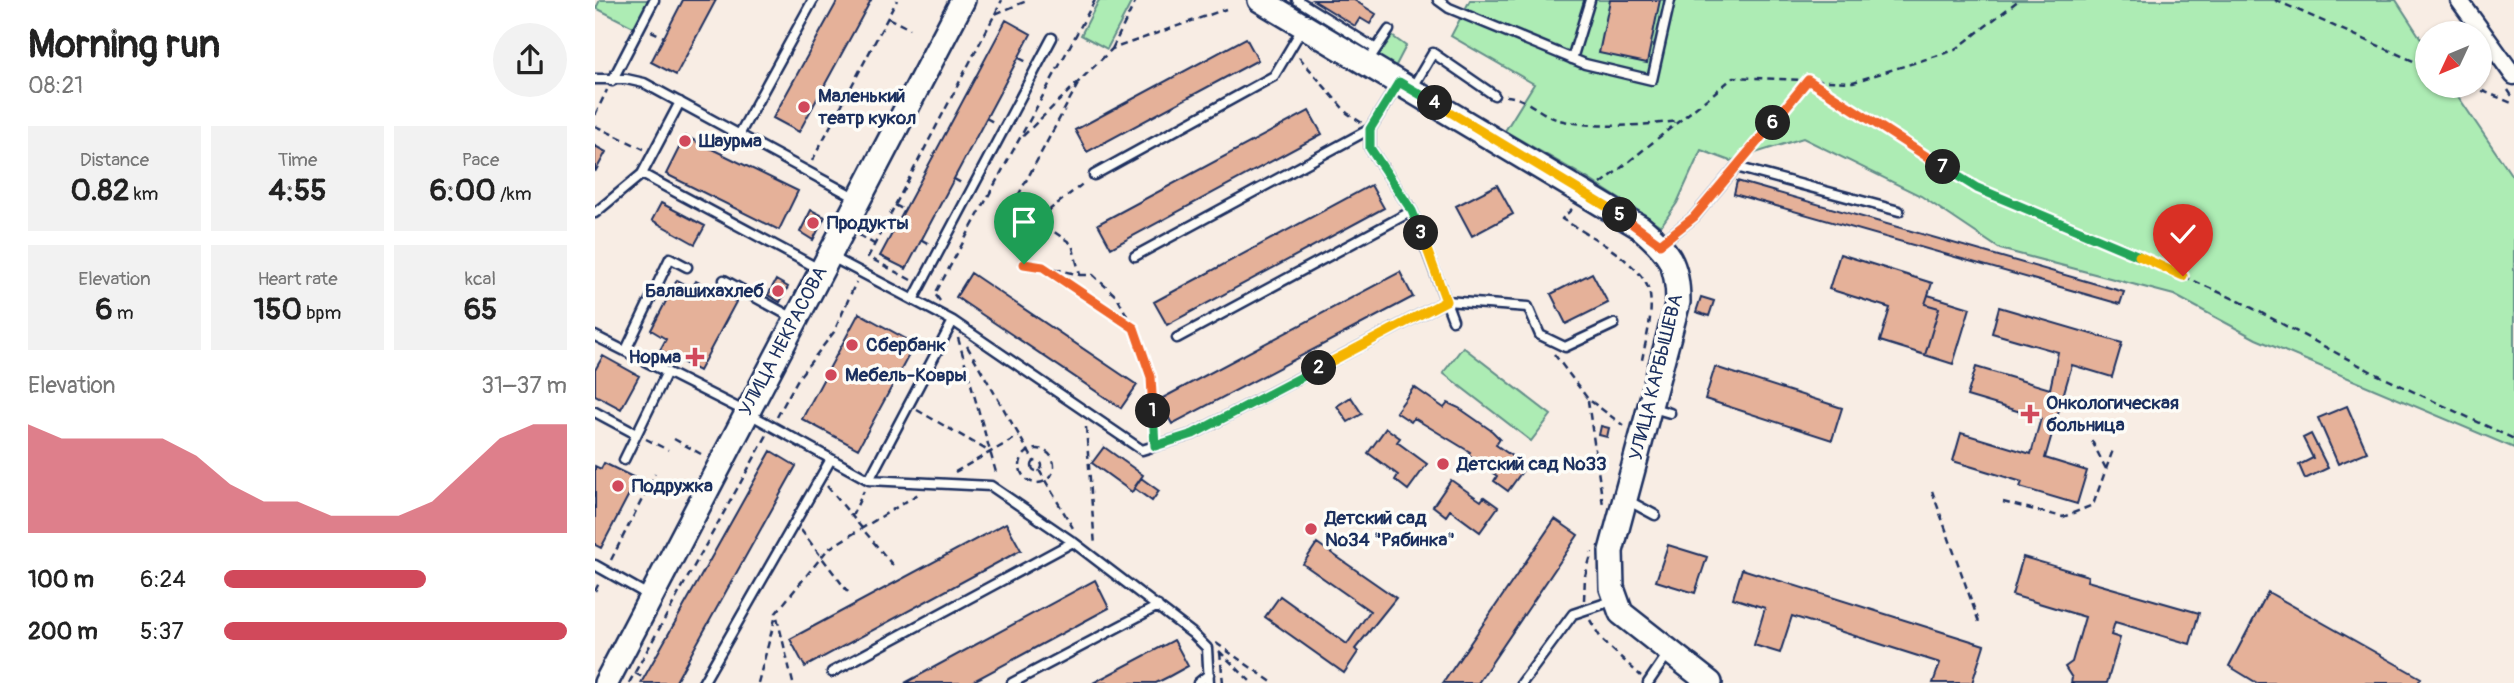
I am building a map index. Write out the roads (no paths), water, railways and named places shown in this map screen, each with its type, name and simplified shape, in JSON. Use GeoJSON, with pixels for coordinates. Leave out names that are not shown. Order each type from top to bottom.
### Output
{"type":"FeatureCollection","features":[{"type":"Feature","properties":{"kind":"street","name":"УЛИЦА НЕКРАСОВА"},"geometry":{"type":"LineString","coordinates":[[606,683],[963,0]]}},
{"type":"Feature","properties":{"kind":"street","name":"УЛИЦА КАРБЫШЕВА"},"geometry":{"type":"LineString","coordinates":[[1260,0],[1304,26],[1371,56],[1405,86],[1640,227],[1660,244],[1672,260],[1678,278],[1678,302],[1660,410],[1625,499],[1611,551],[1612,588],[1616,600]]}},
{"type":"Feature","properties":{"kind":"street"},"geometry":{"type":"LineString","coordinates":[[2459,0],[2514,76]]}},
{"type":"Feature","properties":{"kind":"street"},"geometry":{"type":"LineString","coordinates":[[1616,600],[1621,613],[1710,683]]}},
{"type":"Feature","properties":{"kind":"lane"},"geometry":{"type":"LineString","coordinates":[[612,81],[654,0]]}},
{"type":"Feature","properties":{"kind":"lane"},"geometry":{"type":"LineString","coordinates":[[739,135],[813,0]]}},
{"type":"Feature","properties":{"kind":"lane"},"geometry":{"type":"LineString","coordinates":[[1297,0],[1371,56],[1389,30]]}},
{"type":"Feature","properties":{"kind":"lane"},"geometry":{"type":"LineString","coordinates":[[1438,0],[1449,8],[1572,59],[1652,80],[1670,0]]}},
{"type":"Feature","properties":{"kind":"lane"},"geometry":{"type":"LineString","coordinates":[[1572,59],[1590,0]]}},
{"type":"Feature","properties":{"kind":"lane"},"geometry":{"type":"LineString","coordinates":[[1094,175],[1273,76],[1304,26]]}},
{"type":"Feature","properties":{"kind":"lane"},"geometry":{"type":"LineString","coordinates":[[913,300],[1052,38]]}},
{"type":"Feature","properties":{"kind":"lane"},"geometry":{"type":"LineString","coordinates":[[1135,256],[1370,129],[1433,53],[1494,95]]}},
{"type":"Feature","properties":{"kind":"lane"},"geometry":{"type":"LineString","coordinates":[[595,79],[626,79],[644,83],[858,199]]}},
{"type":"Feature","properties":{"kind":"lane"},"geometry":{"type":"LineString","coordinates":[[595,213],[642,174],[680,102]]}},
{"type":"Feature","properties":{"kind":"lane"},"geometry":{"type":"LineString","coordinates":[[1370,129],[1370,148],[1412,211],[1453,320]]}},
{"type":"Feature","properties":{"kind":"lane"},"geometry":{"type":"LineString","coordinates":[[1660,244],[1694,217],[1736,167],[1899,211]]}},
{"type":"Feature","properties":{"kind":"lane"},"geometry":{"type":"LineString","coordinates":[[642,174],[825,262],[860,272],[953,321],[1142,450],[1193,434],[1446,301],[1528,307],[1540,335],[1565,348],[1614,324]]}},
{"type":"Feature","properties":{"kind":"lane"},"geometry":{"type":"LineString","coordinates":[[1177,338],[1412,211]]}},
{"type":"Feature","properties":{"kind":"lane"},"geometry":{"type":"LineString","coordinates":[[626,350],[670,258],[687,267]]}},
{"type":"Feature","properties":{"kind":"lane"},"geometry":{"type":"LineString","coordinates":[[723,280],[795,319]]}},
{"type":"Feature","properties":{"kind":"lane"},"geometry":{"type":"LineString","coordinates":[[869,480],[953,321]]}},
{"type":"Feature","properties":{"kind":"lane"},"geometry":{"type":"LineString","coordinates":[[595,337],[626,350],[746,412],[869,480],[991,486],[1075,538],[1207,648],[1209,678],[1198,683]]}},
{"type":"Feature","properties":{"kind":"lane"},"geometry":{"type":"LineString","coordinates":[[624,460],[667,372]]}},
{"type":"Feature","properties":{"kind":"lane"},"geometry":{"type":"LineString","coordinates":[[595,412],[636,434]]}},
{"type":"Feature","properties":{"kind":"lane"},"geometry":{"type":"LineString","coordinates":[[703,683],[831,459]]}},
{"type":"Feature","properties":{"kind":"lane"},"geometry":{"type":"LineString","coordinates":[[1625,499],[1655,515]]}},
{"type":"Feature","properties":{"kind":"lane"},"geometry":{"type":"LineString","coordinates":[[832,672],[1075,538]]}},
{"type":"Feature","properties":{"kind":"lane"},"geometry":{"type":"LineString","coordinates":[[595,565],[651,596]]}},
{"type":"Feature","properties":{"kind":"lane"},"geometry":{"type":"LineString","coordinates":[[1522,683],[1573,614],[1616,600]]}},
{"type":"Feature","properties":{"kind":"lane"},"geometry":{"type":"LineString","coordinates":[[1012,683],[1158,606]]}},
{"type":"Feature","properties":{"kind":"lane"},"geometry":{"type":"LineString","coordinates":[[1648,683],[1669,652]]}},
{"type":"Feature","properties":{"kind":"place","name":"Маленький театр кукол"},"geometry":{"type":"Point","coordinates":[804,107]}},
{"type":"Feature","properties":{"kind":"place","name":"Шаурма"},"geometry":{"type":"Point","coordinates":[685,141]}},
{"type":"Feature","properties":{"kind":"place","name":"Продукты"},"geometry":{"type":"Point","coordinates":[813,223]}},
{"type":"Feature","properties":{"kind":"place","name":"Балашихахлеб"},"geometry":{"type":"Point","coordinates":[778,291]}},
{"type":"Feature","properties":{"kind":"place","name":"Сбербанк"},"geometry":{"type":"Point","coordinates":[852,345]}},
{"type":"Feature","properties":{"kind":"place","name":"Норма"},"geometry":{"type":"Point","coordinates":[695,357]}},
{"type":"Feature","properties":{"kind":"place","name":"Мебель-Ковры"},"geometry":{"type":"Point","coordinates":[831,375]}},
{"type":"Feature","properties":{"kind":"place","name":"Онкологическая больница"},"geometry":{"type":"Point","coordinates":[2030,414]}},
{"type":"Feature","properties":{"kind":"place","name":"Детский сад №33"},"geometry":{"type":"Point","coordinates":[1443,464]}},
{"type":"Feature","properties":{"kind":"place","name":"Подружка"},"geometry":{"type":"Point","coordinates":[618,486]}},
{"type":"Feature","properties":{"kind":"place","name":"Детский сад №34 \"Рябинка\""},"geometry":{"type":"Point","coordinates":[1311,529]}}]}
